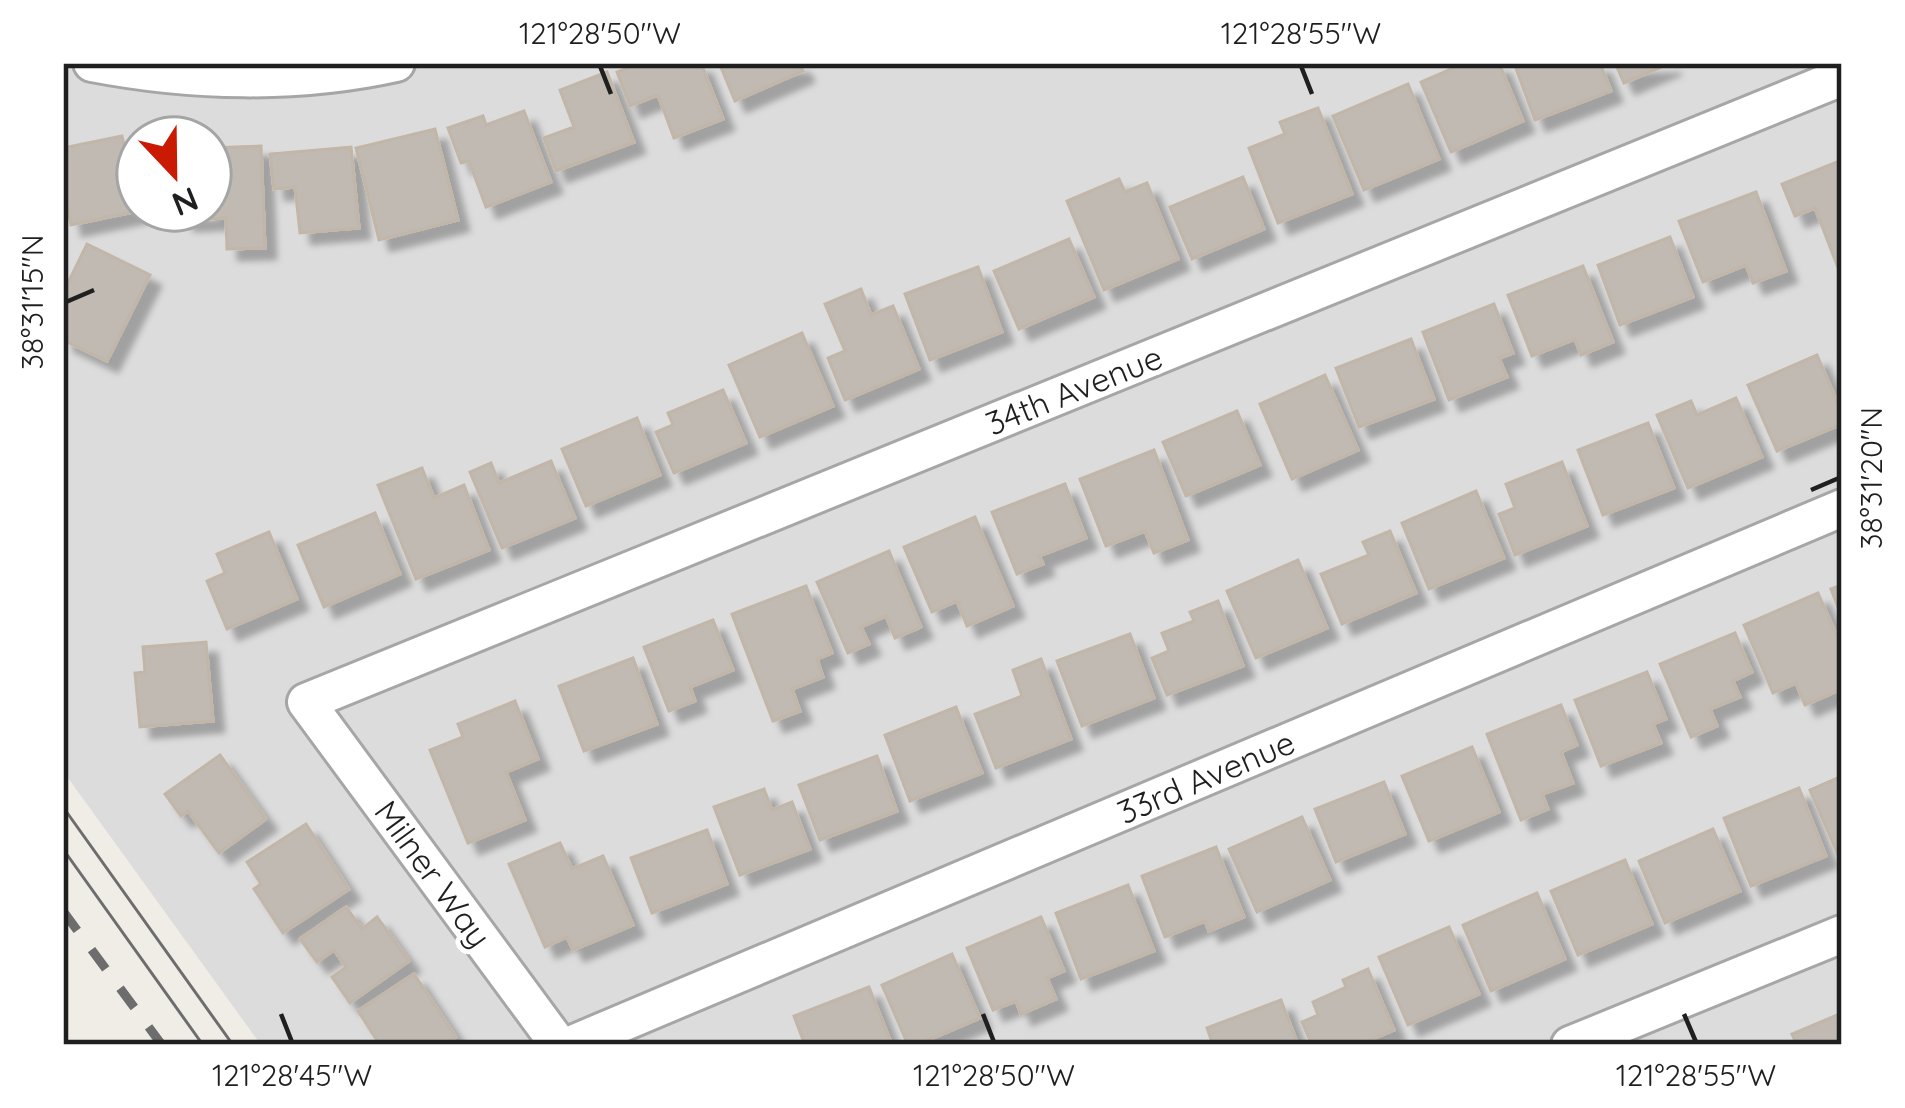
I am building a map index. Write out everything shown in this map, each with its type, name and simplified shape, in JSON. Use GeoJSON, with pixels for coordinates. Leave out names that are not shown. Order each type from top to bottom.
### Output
{"type":"FeatureCollection","features":[{"type":"Feature","properties":{"kind":"street"},"geometry":{"type":"LineString","coordinates":[[92,63],[216,78],[296,76],[396,63]]}},
{"type":"Feature","properties":{"kind":"street","name":"34th Avenue"},"geometry":{"type":"LineString","coordinates":[[306,702],[1842,77]]}},
{"type":"Feature","properties":{"kind":"street","name":"33rd Avenue"},"geometry":{"type":"LineString","coordinates":[[570,1045],[1842,508]]}},
{"type":"Feature","properties":{"kind":"street","name":"Milner Way"},"geometry":{"type":"LineString","coordinates":[[306,702],[559,1045]]}},
{"type":"Feature","properties":{"kind":"street"},"geometry":{"type":"LineString","coordinates":[[1570,1045],[1842,934]]}},
{"type":"Feature","properties":{"kind":"shaded area"},"geometry":{"type":"Polygon","coordinates":[[[63,63],[1842,63],[1842,1045],[261,1045],[63,771],[63,63]]]}},
{"type":"Feature","properties":{"kind":"building"},"geometry":{"type":"Polygon","coordinates":[[[640,63],[701,63],[723,119],[674,138],[658,95],[630,106],[617,72],[640,63]]]}},
{"type":"Feature","properties":{"kind":"building"},"geometry":{"type":"Polygon","coordinates":[[[799,63],[803,71],[735,101],[720,65],[799,63]]]}},
{"type":"Feature","properties":{"kind":"building"},"geometry":{"type":"Polygon","coordinates":[[[1465,63],[1499,63],[1523,121],[1451,152],[1421,82],[1465,63]]]}},
{"type":"Feature","properties":{"kind":"building"},"geometry":{"type":"Polygon","coordinates":[[[1514,63],[1600,63],[1611,91],[1535,120],[1514,63]]]}},
{"type":"Feature","properties":{"kind":"building"},"geometry":{"type":"Polygon","coordinates":[[[1615,63],[1671,63],[1624,83],[1615,63]]]}},
{"type":"Feature","properties":{"kind":"building"},"geometry":{"type":"Polygon","coordinates":[[[607,72],[634,142],[556,171],[544,138],[574,127],[560,90],[607,72]]]}},
{"type":"Feature","properties":{"kind":"building"},"geometry":{"type":"Polygon","coordinates":[[[1408,84],[1439,159],[1364,190],[1333,116],[1408,84]]]}},
{"type":"Feature","properties":{"kind":"building"},"geometry":{"type":"Polygon","coordinates":[[[1318,108],[1352,194],[1278,223],[1249,148],[1285,134],[1280,122],[1318,108]]]}},
{"type":"Feature","properties":{"kind":"building"},"geometry":{"type":"Polygon","coordinates":[[[524,111],[551,182],[486,207],[469,161],[461,163],[448,128],[483,116],[486,125],[524,111]]]}},
{"type":"Feature","properties":{"kind":"building"},"geometry":{"type":"Polygon","coordinates":[[[435,129],[458,220],[379,240],[356,148],[435,129]]]}},
{"type":"Feature","properties":{"kind":"building"},"geometry":{"type":"Polygon","coordinates":[[[114,138],[114,216],[71,225],[63,185],[63,148],[114,138]]]}},
{"type":"Feature","properties":{"kind":"building"},"geometry":{"type":"Polygon","coordinates":[[[261,146],[265,248],[227,249],[227,234],[234,234],[234,147],[261,146]]]}},
{"type":"Feature","properties":{"kind":"building"},"geometry":{"type":"Polygon","coordinates":[[[351,147],[359,228],[300,233],[295,187],[274,189],[270,154],[351,147]]]}},
{"type":"Feature","properties":{"kind":"building"},"geometry":{"type":"Polygon","coordinates":[[[1842,160],[1842,278],[1815,208],[1795,216],[1782,184],[1842,160]]]}},
{"type":"Feature","properties":{"kind":"building"},"geometry":{"type":"Polygon","coordinates":[[[1243,177],[1264,229],[1192,259],[1170,207],[1243,177]]]}},
{"type":"Feature","properties":{"kind":"building"},"geometry":{"type":"Polygon","coordinates":[[[1119,179],[1125,192],[1147,183],[1178,259],[1104,290],[1067,201],[1119,179]]]}},
{"type":"Feature","properties":{"kind":"building"},"geometry":{"type":"Polygon","coordinates":[[[1756,192],[1786,271],[1753,283],[1746,265],[1703,282],[1679,221],[1756,192]]]}},
{"type":"Feature","properties":{"kind":"building"},"geometry":{"type":"Polygon","coordinates":[[[1670,237],[1693,297],[1620,325],[1598,265],[1670,237]]]}},
{"type":"Feature","properties":{"kind":"building"},"geometry":{"type":"Polygon","coordinates":[[[1069,239],[1094,297],[1019,329],[994,271],[1069,239]]]}},
{"type":"Feature","properties":{"kind":"building"},"geometry":{"type":"Polygon","coordinates":[[[87,244],[150,275],[107,361],[63,340],[63,293],[87,244]]]}},
{"type":"Feature","properties":{"kind":"building"},"geometry":{"type":"Polygon","coordinates":[[[1583,266],[1613,342],[1581,355],[1575,339],[1532,356],[1508,295],[1583,266]]]}},
{"type":"Feature","properties":{"kind":"building"},"geometry":{"type":"Polygon","coordinates":[[[978,267],[1002,332],[930,360],[905,294],[978,267]]]}},
{"type":"Feature","properties":{"kind":"building"},"geometry":{"type":"Polygon","coordinates":[[[861,289],[871,315],[893,306],[919,369],[845,400],[828,358],[845,351],[825,304],[861,289]]]}},
{"type":"Feature","properties":{"kind":"building"},"geometry":{"type":"Polygon","coordinates":[[[1494,304],[1513,353],[1499,358],[1507,377],[1449,400],[1423,332],[1494,304]]]}},
{"type":"Feature","properties":{"kind":"building"},"geometry":{"type":"Polygon","coordinates":[[[802,333],[833,406],[760,437],[729,365],[802,333]]]}},
{"type":"Feature","properties":{"kind":"building"},"geometry":{"type":"Polygon","coordinates":[[[1411,339],[1434,399],[1359,427],[1336,368],[1411,339]]]}},
{"type":"Feature","properties":{"kind":"building"},"geometry":{"type":"Polygon","coordinates":[[[1817,355],[1842,413],[1842,424],[1777,451],[1748,385],[1817,355]]]}},
{"type":"Feature","properties":{"kind":"building"},"geometry":{"type":"Polygon","coordinates":[[[1325,375],[1358,450],[1292,479],[1260,404],[1325,375]]]}},
{"type":"Feature","properties":{"kind":"building"},"geometry":{"type":"Polygon","coordinates":[[[723,390],[746,443],[674,473],[656,432],[673,425],[668,413],[723,390]]]}},
{"type":"Feature","properties":{"kind":"building"},"geometry":{"type":"Polygon","coordinates":[[[1736,398],[1762,457],[1688,488],[1657,415],[1691,401],[1697,415],[1736,398]]]}},
{"type":"Feature","properties":{"kind":"building"},"geometry":{"type":"Polygon","coordinates":[[[1237,411],[1260,465],[1186,496],[1163,442],[1237,411]]]}},
{"type":"Feature","properties":{"kind":"building"},"geometry":{"type":"Polygon","coordinates":[[[637,418],[660,475],[586,506],[562,449],[637,418]]]}},
{"type":"Feature","properties":{"kind":"building"},"geometry":{"type":"Polygon","coordinates":[[[1648,423],[1674,488],[1603,515],[1578,450],[1648,423]]]}},
{"type":"Feature","properties":{"kind":"building"},"geometry":{"type":"Polygon","coordinates":[[[1154,450],[1188,540],[1154,553],[1145,531],[1106,546],[1080,479],[1154,450]]]}},
{"type":"Feature","properties":{"kind":"building"},"geometry":{"type":"Polygon","coordinates":[[[551,461],[575,518],[502,548],[470,472],[491,463],[499,483],[551,461]]]}},
{"type":"Feature","properties":{"kind":"building"},"geometry":{"type":"Polygon","coordinates":[[[1562,462],[1587,526],[1515,555],[1499,514],[1515,508],[1506,484],[1562,462]]]}},
{"type":"Feature","properties":{"kind":"building"},"geometry":{"type":"Polygon","coordinates":[[[422,468],[434,498],[464,485],[489,550],[416,579],[378,485],[422,468]]]}},
{"type":"Feature","properties":{"kind":"building"},"geometry":{"type":"Polygon","coordinates":[[[1065,484],[1086,538],[1039,556],[1043,564],[1017,574],[992,512],[1065,484]]]}},
{"type":"Feature","properties":{"kind":"building"},"geometry":{"type":"Polygon","coordinates":[[[1476,491],[1504,558],[1429,589],[1402,523],[1476,491]]]}},
{"type":"Feature","properties":{"kind":"building"},"geometry":{"type":"Polygon","coordinates":[[[375,513],[400,574],[324,607],[298,545],[375,513]]]}},
{"type":"Feature","properties":{"kind":"building"},"geometry":{"type":"Polygon","coordinates":[[[975,517],[1013,606],[967,626],[957,601],[932,612],[904,547],[975,517]]]}},
{"type":"Feature","properties":{"kind":"building"},"geometry":{"type":"Polygon","coordinates":[[[1390,531],[1416,593],[1342,624],[1321,574],[1369,555],[1363,542],[1390,531]]]}},
{"type":"Feature","properties":{"kind":"building"},"geometry":{"type":"Polygon","coordinates":[[[269,532],[297,599],[227,629],[207,581],[225,573],[217,554],[269,532]]]}},
{"type":"Feature","properties":{"kind":"building"},"geometry":{"type":"Polygon","coordinates":[[[889,551],[921,627],[895,638],[886,616],[861,627],[869,644],[848,653],[817,582],[889,551]]]}},
{"type":"Feature","properties":{"kind":"building"},"geometry":{"type":"Polygon","coordinates":[[[1298,560],[1327,628],[1256,658],[1227,591],[1298,560]]]}},
{"type":"Feature","properties":{"kind":"building"},"geometry":{"type":"Polygon","coordinates":[[[1842,585],[1842,618],[1831,589],[1842,585]]]}},
{"type":"Feature","properties":{"kind":"building"},"geometry":{"type":"Polygon","coordinates":[[[806,586],[832,653],[817,659],[823,677],[792,689],[800,711],[773,721],[732,614],[806,586]]]}},
{"type":"Feature","properties":{"kind":"building"},"geometry":{"type":"Polygon","coordinates":[[[1818,593],[1842,647],[1842,689],[1805,705],[1796,683],[1773,693],[1744,625],[1818,593]]]}},
{"type":"Feature","properties":{"kind":"building"},"geometry":{"type":"Polygon","coordinates":[[[1218,601],[1243,666],[1167,695],[1152,658],[1169,651],[1162,633],[1194,621],[1190,612],[1218,601]]]}},
{"type":"Feature","properties":{"kind":"building"},"geometry":{"type":"Polygon","coordinates":[[[713,620],[733,670],[690,687],[695,701],[669,711],[644,647],[713,620]]]}},
{"type":"Feature","properties":{"kind":"building"},"geometry":{"type":"Polygon","coordinates":[[[1735,633],[1752,672],[1733,681],[1740,697],[1710,709],[1717,726],[1691,737],[1660,664],[1735,633]]]}},
{"type":"Feature","properties":{"kind":"building"},"geometry":{"type":"Polygon","coordinates":[[[1130,634],[1154,698],[1082,726],[1057,661],[1130,634]]]}},
{"type":"Feature","properties":{"kind":"building"},"geometry":{"type":"Polygon","coordinates":[[[206,642],[213,721],[140,727],[135,673],[145,672],[143,647],[206,642]]]}},
{"type":"Feature","properties":{"kind":"building"},"geometry":{"type":"Polygon","coordinates":[[[633,658],[657,724],[584,751],[559,686],[633,658]]]}},
{"type":"Feature","properties":{"kind":"building"},"geometry":{"type":"Polygon","coordinates":[[[1041,659],[1071,739],[996,768],[975,714],[1022,696],[1013,670],[1041,659]]]}},
{"type":"Feature","properties":{"kind":"building"},"geometry":{"type":"Polygon","coordinates":[[[1647,672],[1666,719],[1653,724],[1661,743],[1601,766],[1575,700],[1647,672]]]}},
{"type":"Feature","properties":{"kind":"building"},"geometry":{"type":"Polygon","coordinates":[[[515,701],[538,759],[506,772],[525,820],[468,843],[430,750],[463,737],[458,724],[515,701]]]}},
{"type":"Feature","properties":{"kind":"building"},"geometry":{"type":"Polygon","coordinates":[[[1561,705],[1577,745],[1561,752],[1573,783],[1542,794],[1548,809],[1521,820],[1487,734],[1561,705]]]}},
{"type":"Feature","properties":{"kind":"building"},"geometry":{"type":"Polygon","coordinates":[[[956,707],[982,773],[910,801],[885,735],[956,707]]]}},
{"type":"Feature","properties":{"kind":"building"},"geometry":{"type":"Polygon","coordinates":[[[1472,747],[1499,812],[1429,841],[1402,776],[1472,747]]]}},
{"type":"Feature","properties":{"kind":"building"},"geometry":{"type":"Polygon","coordinates":[[[220,755],[266,819],[219,853],[188,811],[181,816],[165,794],[220,755]]]}},
{"type":"Feature","properties":{"kind":"building"},"geometry":{"type":"Polygon","coordinates":[[[877,756],[897,811],[820,840],[799,785],[877,756]]]}},
{"type":"Feature","properties":{"kind":"building"},"geometry":{"type":"Polygon","coordinates":[[[1842,776],[1842,854],[1838,855],[1810,790],[1842,776]]]}},
{"type":"Feature","properties":{"kind":"building"},"geometry":{"type":"Polygon","coordinates":[[[1384,782],[1405,834],[1336,862],[1315,809],[1384,782]]]}},
{"type":"Feature","properties":{"kind":"building"},"geometry":{"type":"Polygon","coordinates":[[[1799,788],[1826,856],[1751,886],[1724,818],[1799,788]]]}},
{"type":"Feature","properties":{"kind":"building"},"geometry":{"type":"Polygon","coordinates":[[[764,789],[772,810],[792,802],[810,849],[740,875],[714,807],[764,789]]]}},
{"type":"Feature","properties":{"kind":"building"},"geometry":{"type":"Polygon","coordinates":[[[1302,817],[1330,880],[1257,912],[1229,849],[1302,817]]]}},
{"type":"Feature","properties":{"kind":"building"},"geometry":{"type":"Polygon","coordinates":[[[306,824],[349,889],[283,933],[254,889],[261,884],[247,862],[306,824]]]}},
{"type":"Feature","properties":{"kind":"building"},"geometry":{"type":"Polygon","coordinates":[[[1713,829],[1740,891],[1665,923],[1639,861],[1713,829]]]}},
{"type":"Feature","properties":{"kind":"building"},"geometry":{"type":"Polygon","coordinates":[[[707,830],[727,884],[652,913],[631,858],[707,830]]]}},
{"type":"Feature","properties":{"kind":"building"},"geometry":{"type":"Polygon","coordinates":[[[560,843],[572,869],[603,856],[633,925],[573,950],[567,937],[545,947],[509,864],[560,843]]]}},
{"type":"Feature","properties":{"kind":"building"},"geometry":{"type":"Polygon","coordinates":[[[1216,847],[1244,917],[1209,931],[1205,921],[1165,937],[1142,876],[1216,847]]]}},
{"type":"Feature","properties":{"kind":"building"},"geometry":{"type":"Polygon","coordinates":[[[1625,860],[1652,924],[1578,955],[1551,891],[1625,860]]]}},
{"type":"Feature","properties":{"kind":"building"},"geometry":{"type":"Polygon","coordinates":[[[1128,885],[1154,951],[1081,979],[1056,913],[1128,885]]]}},
{"type":"Feature","properties":{"kind":"building"},"geometry":{"type":"Polygon","coordinates":[[[1537,893],[1565,959],[1491,991],[1463,925],[1537,893]]]}},
{"type":"Feature","properties":{"kind":"building"},"geometry":{"type":"Polygon","coordinates":[[[346,907],[362,929],[377,917],[409,961],[350,1003],[332,977],[346,967],[334,950],[317,962],[300,939],[346,907]]]}},
{"type":"Feature","properties":{"kind":"building"},"geometry":{"type":"Polygon","coordinates":[[[1041,917],[1064,971],[1047,978],[1056,999],[1021,1014],[1016,1001],[993,1010],[967,948],[1041,917]]]}},
{"type":"Feature","properties":{"kind":"building"},"geometry":{"type":"Polygon","coordinates":[[[1449,927],[1479,994],[1408,1025],[1379,957],[1449,927]]]}},
{"type":"Feature","properties":{"kind":"building"},"geometry":{"type":"Polygon","coordinates":[[[952,954],[980,1018],[908,1045],[882,985],[952,954]]]}},
{"type":"Feature","properties":{"kind":"building"},"geometry":{"type":"Polygon","coordinates":[[[1368,969],[1394,1030],[1359,1045],[1312,1045],[1302,1022],[1318,1015],[1313,1002],[1346,987],[1343,980],[1368,969]]]}},
{"type":"Feature","properties":{"kind":"building"},"geometry":{"type":"Polygon","coordinates":[[[414,974],[456,1037],[444,1045],[380,1045],[358,1011],[414,974]]]}},
{"type":"Feature","properties":{"kind":"building"},"geometry":{"type":"Polygon","coordinates":[[[869,987],[892,1045],[805,1045],[794,1016],[869,987]]]}},
{"type":"Feature","properties":{"kind":"building"},"geometry":{"type":"Polygon","coordinates":[[[1281,1000],[1298,1045],[1213,1045],[1207,1028],[1281,1000]]]}},
{"type":"Feature","properties":{"kind":"building"},"geometry":{"type":"Polygon","coordinates":[[[1842,1013],[1842,1045],[1797,1045],[1792,1034],[1842,1013]]]}},
{"type":"Feature","properties":{"kind":"tram line"},"geometry":{"type":"LineString","coordinates":[[63,807],[233,1045]]}},
{"type":"Feature","properties":{"kind":"tram line"},"geometry":{"type":"LineString","coordinates":[[63,849],[203,1045]]}},
{"type":"Feature","properties":{"kind":"railway"},"geometry":{"type":"LineString","coordinates":[[63,911],[162,1045]]}}]}
